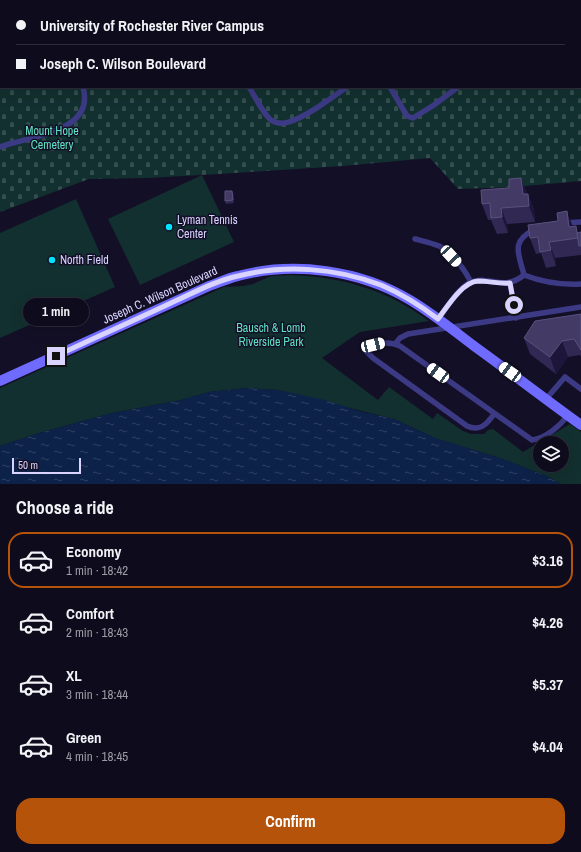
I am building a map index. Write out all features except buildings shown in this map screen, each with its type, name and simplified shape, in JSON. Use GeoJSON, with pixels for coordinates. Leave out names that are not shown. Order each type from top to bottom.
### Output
{"type":"FeatureCollection","features":[{"type":"Feature","properties":{"kind":"street","name":"Joseph C. Wilson Boulevard"},"geometry":{"type":"LineString","coordinates":[[0,381],[209,286],[238,276],[267,271],[297,269],[324,271],[350,276],[390,290],[410,300],[581,425]]}},
{"type":"Feature","properties":{"kind":"lane"},"geometry":{"type":"LineString","coordinates":[[0,147],[25,139],[52,133],[68,124],[77,117],[84,107],[83,88]]}},
{"type":"Feature","properties":{"kind":"lane"},"geometry":{"type":"LineString","coordinates":[[250,88],[266,115],[272,120],[283,124],[303,116],[345,88]]}},
{"type":"Feature","properties":{"kind":"lane"},"geometry":{"type":"LineString","coordinates":[[391,88],[407,116],[413,118],[457,88]]}},
{"type":"Feature","properties":{"kind":"lane"},"geometry":{"type":"LineString","coordinates":[[558,223],[581,222]]}},
{"type":"Feature","properties":{"kind":"lane"},"geometry":{"type":"LineString","coordinates":[[524,275],[518,251],[518,244],[526,234],[538,229]]}},
{"type":"Feature","properties":{"kind":"lane"},"geometry":{"type":"LineString","coordinates":[[415,239],[435,245],[445,251],[462,268],[471,282]]}},
{"type":"Feature","properties":{"kind":"lane"},"geometry":{"type":"LineString","coordinates":[[438,319],[459,292],[471,282],[479,281],[510,283],[524,275]]}},
{"type":"Feature","properties":{"kind":"lane"},"geometry":{"type":"LineString","coordinates":[[524,275],[546,282],[581,284]]}},
{"type":"Feature","properties":{"kind":"lane"},"geometry":{"type":"LineString","coordinates":[[510,283],[516,318]]}},
{"type":"Feature","properties":{"kind":"lane"},"geometry":{"type":"LineString","coordinates":[[396,344],[402,336],[581,308]]}},
{"type":"Feature","properties":{"kind":"lane"},"geometry":{"type":"LineString","coordinates":[[494,414],[481,428],[473,429],[467,426],[373,358],[366,352],[364,347],[386,342],[396,344],[416,356],[494,414],[532,440],[552,430],[562,423],[568,415]]}},
{"type":"Feature","properties":{"kind":"lane"},"geometry":{"type":"LineString","coordinates":[[546,399],[564,377],[581,389]]}},
{"type":"Feature","properties":{"kind":"green space","name":"Mount Hope Cemetery"},"geometry":{"type":"Polygon","coordinates":[[[0,88],[581,88],[581,181],[514,187],[458,189],[430,158],[343,166],[219,174],[147,178],[89,179],[0,212],[0,88]]]}},
{"type":"Feature","properties":{"kind":"green space","name":"Lyman Tennis Center"},"geometry":{"type":"Polygon","coordinates":[[[202,175],[234,242],[140,285],[108,219],[202,175]]]}},
{"type":"Feature","properties":{"kind":"green space","name":"North Field"},"geometry":{"type":"Polygon","coordinates":[[[76,199],[115,287],[0,338],[0,233],[76,199]]]}},
{"type":"Feature","properties":{"kind":"green space","name":"Bausch & Lomb Riverside Park"},"geometry":{"type":"Polygon","coordinates":[[[271,276],[310,276],[346,282],[364,287],[381,293],[413,310],[429,321],[360,332],[322,358],[378,400],[389,387],[433,419],[437,413],[463,431],[471,434],[484,434],[488,430],[493,429],[523,452],[533,446],[533,471],[500,458],[435,438],[394,419],[278,390],[246,388],[209,392],[181,400],[112,413],[39,433],[0,446],[0,388],[224,287],[253,284],[271,276]]]}},
{"type":"Feature","properties":{"kind":"green space","name":"Bausch & Lomb Riverside Park"},"geometry":{"type":"Polygon","coordinates":[[[570,424],[581,432],[581,484],[561,484],[536,472],[569,472],[569,436],[550,436],[570,424]]]}},
{"type":"Feature","properties":{"kind":"water"},"geometry":{"type":"Polygon","coordinates":[[[246,388],[278,390],[325,400],[359,411],[394,419],[435,438],[500,458],[549,477],[561,484],[0,484],[0,446],[39,433],[112,413],[181,400],[209,392],[246,388]]]}},
{"type":"Feature","properties":{"kind":"place","name":"Lyman Tennis Center"},"geometry":{"type":"Point","coordinates":[169,227]}},
{"type":"Feature","properties":{"kind":"place","name":"North Field"},"geometry":{"type":"Point","coordinates":[52,260]}},
{"type":"Feature","properties":{"kind":"route"},"geometry":{"type":"LineString","coordinates":[[56,356],[209,286],[238,276],[267,271],[297,269],[324,271],[350,276],[381,285],[410,300],[438,319],[462,289],[474,281],[510,283],[514,305]]}}]}
